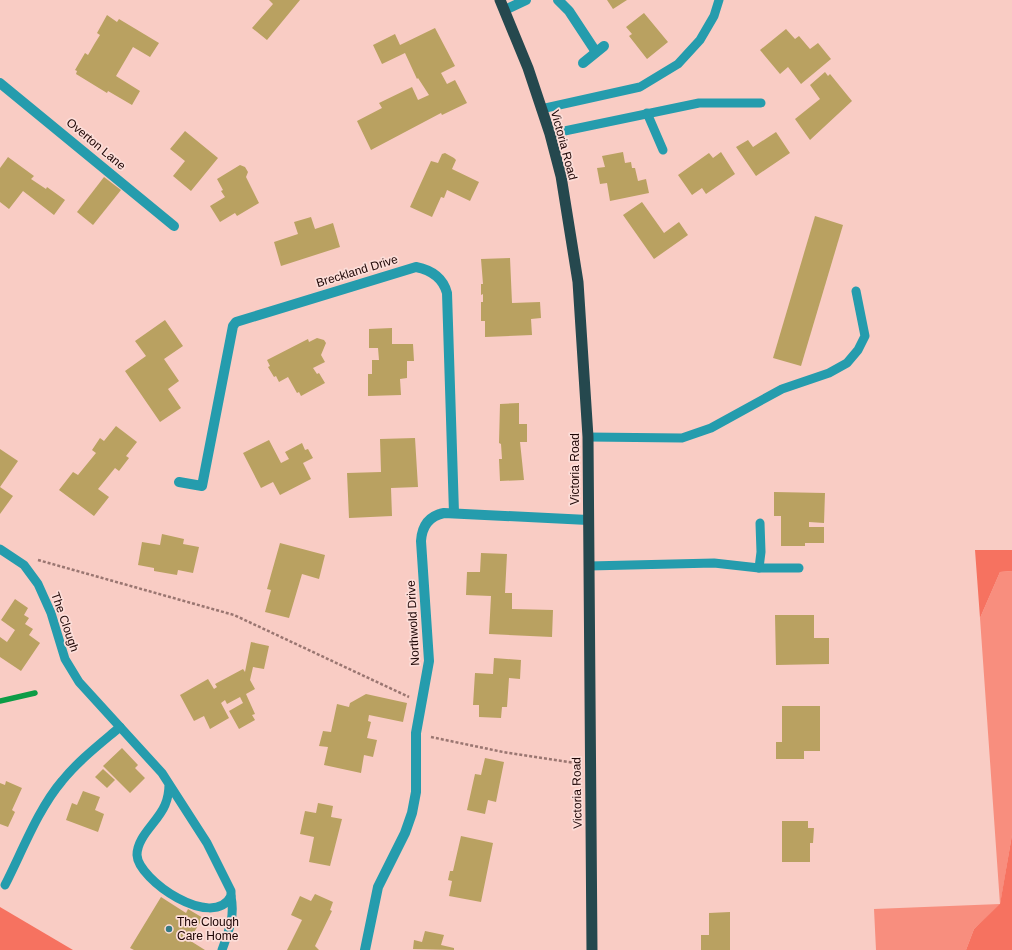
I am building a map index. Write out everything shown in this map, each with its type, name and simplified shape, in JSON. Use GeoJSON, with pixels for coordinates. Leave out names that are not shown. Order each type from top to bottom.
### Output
{"type":"FeatureCollection","features":[{"type":"Feature","properties":{"kind":"highway","name":"Victoria Road"},"geometry":{"type":"LineString","coordinates":[[502,5],[528,68],[550,134],[561,176],[578,282],[588,437],[592,950]]}},
{"type":"Feature","properties":{"kind":"street"},"geometry":{"type":"LineString","coordinates":[[502,5],[526,0]]}},
{"type":"Feature","properties":{"kind":"street"},"geometry":{"type":"LineString","coordinates":[[558,0],[600,49],[583,63]]}},
{"type":"Feature","properties":{"kind":"street","name":"Overton Lane"},"geometry":{"type":"LineString","coordinates":[[0,83],[174,226]]}},
{"type":"Feature","properties":{"kind":"street","name":"Breckland Drive"},"geometry":{"type":"LineString","coordinates":[[179,482],[202,486],[233,326],[236,322],[416,268],[426,269],[443,282],[447,293],[454,513]]}},
{"type":"Feature","properties":{"kind":"street","name":"Northwold Drive"},"geometry":{"type":"LineString","coordinates":[[365,950],[378,887],[405,833],[412,813],[416,792],[416,733],[429,661],[422,534],[424,526],[437,514],[454,513],[588,520]]}},
{"type":"Feature","properties":{"kind":"lane"},"geometry":{"type":"LineString","coordinates":[[541,109],[640,87],[678,64],[700,40],[714,16],[719,0]]}},
{"type":"Feature","properties":{"kind":"lane"},"geometry":{"type":"LineString","coordinates":[[550,134],[699,103],[761,104]]}},
{"type":"Feature","properties":{"kind":"lane"},"geometry":{"type":"LineString","coordinates":[[647,113],[663,150]]}},
{"type":"Feature","properties":{"kind":"lane"},"geometry":{"type":"LineString","coordinates":[[588,437],[682,438],[711,428],[782,389],[829,373],[847,363],[858,350],[864,336],[856,291]]}},
{"type":"Feature","properties":{"kind":"lane"},"geometry":{"type":"LineString","coordinates":[[759,568],[760,523]]}},
{"type":"Feature","properties":{"kind":"lane","name":"The Clough"},"geometry":{"type":"LineString","coordinates":[[0,549],[15,557],[32,574],[51,613],[65,659],[79,682],[146,754],[169,784],[207,843],[231,896],[234,910],[232,922],[222,950]]}},
{"type":"Feature","properties":{"kind":"lane"},"geometry":{"type":"LineString","coordinates":[[589,566],[714,563],[759,568],[799,568]]}},
{"type":"Feature","properties":{"kind":"lane"},"geometry":{"type":"LineString","coordinates":[[5,885],[36,823],[61,782],[86,756],[120,727]]}},
{"type":"Feature","properties":{"kind":"lane"},"geometry":{"type":"LineString","coordinates":[[169,784],[168,795],[164,806],[140,845],[137,855],[139,864],[144,873],[168,891],[198,908],[212,909],[224,905],[231,896]]}},
{"type":"Feature","properties":{"kind":"lane"},"geometry":{"type":"LineString","coordinates":[[0,874],[10,876]]}},
{"type":"Feature","properties":{"kind":"path"},"geometry":{"type":"LineString","coordinates":[[35,559],[234,615],[422,703]]}},
{"type":"Feature","properties":{"kind":"path"},"geometry":{"type":"LineString","coordinates":[[416,733],[503,752],[590,765]]}},
{"type":"Feature","properties":{"kind":"shaded area"},"geometry":{"type":"Polygon","coordinates":[[[975,550],[1012,550],[1012,571],[1000,572],[980,618],[975,550]]]}},
{"type":"Feature","properties":{"kind":"shaded area"},"geometry":{"type":"Polygon","coordinates":[[[1012,571],[1012,835],[1000,905],[974,929],[966,950],[876,950],[874,909],[1000,904],[980,618],[1000,572],[1012,571]]]}},
{"type":"Feature","properties":{"kind":"shaded area"},"geometry":{"type":"Polygon","coordinates":[[[1012,835],[1012,950],[966,950],[974,929],[1000,904],[1012,835]]]}},
{"type":"Feature","properties":{"kind":"shaded area"},"geometry":{"type":"Polygon","coordinates":[[[0,907],[73,950],[0,950],[0,907]]]}},
{"type":"Feature","properties":{"kind":"building"},"geometry":{"type":"Polygon","coordinates":[[[269,0],[300,0],[267,40],[252,28],[273,4],[269,0]]]}},
{"type":"Feature","properties":{"kind":"building"},"geometry":{"type":"Polygon","coordinates":[[[607,0],[627,0],[613,9],[607,0]]]}},
{"type":"Feature","properties":{"kind":"building"},"geometry":{"type":"Polygon","coordinates":[[[644,13],[668,42],[647,59],[629,36],[632,34],[626,27],[644,13]]]}},
{"type":"Feature","properties":{"kind":"building"},"geometry":{"type":"Polygon","coordinates":[[[107,15],[117,22],[119,19],[159,43],[150,57],[133,47],[116,76],[140,91],[132,105],[108,91],[107,93],[76,74],[77,71],[75,70],[85,53],[88,55],[100,35],[97,33],[107,15]]]}},
{"type":"Feature","properties":{"kind":"building"},"geometry":{"type":"Polygon","coordinates":[[[435,28],[455,66],[441,73],[447,84],[455,80],[467,103],[442,115],[441,113],[371,150],[357,121],[382,108],[379,103],[412,87],[418,100],[429,95],[418,78],[417,79],[405,53],[382,64],[373,45],[395,34],[400,45],[435,28]]]}},
{"type":"Feature","properties":{"kind":"building"},"geometry":{"type":"Polygon","coordinates":[[[786,29],[795,39],[799,36],[810,49],[818,43],[831,59],[801,84],[788,67],[780,74],[760,50],[786,29]]]}},
{"type":"Feature","properties":{"kind":"building"},"geometry":{"type":"Polygon","coordinates":[[[825,72],[828,76],[830,74],[852,101],[810,140],[795,119],[820,99],[810,85],[825,72]]]}},
{"type":"Feature","properties":{"kind":"building"},"geometry":{"type":"Polygon","coordinates":[[[185,131],[218,158],[191,191],[173,176],[185,161],[170,149],[185,131]]]}},
{"type":"Feature","properties":{"kind":"building"},"geometry":{"type":"Polygon","coordinates":[[[776,132],[790,153],[756,176],[736,147],[748,140],[753,147],[776,132]]]}},
{"type":"Feature","properties":{"kind":"building"},"geometry":{"type":"Polygon","coordinates":[[[623,152],[625,163],[631,162],[632,168],[635,168],[638,181],[646,179],[649,193],[610,201],[607,183],[600,184],[597,168],[605,167],[602,156],[623,152]]]}},
{"type":"Feature","properties":{"kind":"building"},"geometry":{"type":"Polygon","coordinates":[[[721,152],[735,174],[706,194],[702,188],[692,195],[678,175],[709,153],[713,158],[721,152]]]}},
{"type":"Feature","properties":{"kind":"building"},"geometry":{"type":"Polygon","coordinates":[[[445,153],[456,160],[452,169],[479,182],[470,201],[447,190],[444,198],[441,197],[432,217],[410,207],[431,161],[438,163],[442,154],[445,153]]]}},
{"type":"Feature","properties":{"kind":"building"},"geometry":{"type":"Polygon","coordinates":[[[8,157],[34,176],[31,179],[46,189],[47,187],[65,200],[54,215],[23,191],[9,209],[0,202],[0,168],[8,157]]]}},
{"type":"Feature","properties":{"kind":"building"},"geometry":{"type":"Polygon","coordinates":[[[240,165],[245,167],[248,172],[246,177],[259,203],[237,216],[235,213],[220,222],[210,206],[225,197],[221,191],[223,190],[217,179],[240,165]]]}},
{"type":"Feature","properties":{"kind":"building"},"geometry":{"type":"Polygon","coordinates":[[[104,177],[121,190],[93,225],[77,212],[104,177]]]}},
{"type":"Feature","properties":{"kind":"building"},"geometry":{"type":"Polygon","coordinates":[[[642,202],[664,233],[679,222],[688,235],[654,259],[623,215],[642,202]]]}},
{"type":"Feature","properties":{"kind":"building"},"geometry":{"type":"Polygon","coordinates":[[[815,216],[843,225],[801,366],[773,358],[815,216]]]}},
{"type":"Feature","properties":{"kind":"building"},"geometry":{"type":"Polygon","coordinates":[[[311,217],[315,229],[333,223],[340,247],[281,266],[274,242],[298,234],[294,222],[311,217]]]}},
{"type":"Feature","properties":{"kind":"building"},"geometry":{"type":"Polygon","coordinates":[[[510,258],[512,303],[540,302],[541,318],[531,319],[532,335],[485,337],[485,321],[481,321],[481,302],[483,302],[483,294],[481,295],[481,284],[483,284],[481,259],[510,258]]]}},
{"type":"Feature","properties":{"kind":"building"},"geometry":{"type":"Polygon","coordinates":[[[165,320],[183,346],[164,359],[179,381],[168,389],[181,408],[160,422],[125,371],[146,356],[135,341],[165,320]]]}},
{"type":"Feature","properties":{"kind":"building"},"geometry":{"type":"Polygon","coordinates":[[[392,328],[392,344],[413,344],[414,361],[407,361],[407,378],[400,379],[401,395],[368,396],[368,374],[372,374],[372,360],[379,360],[378,348],[369,348],[369,329],[392,328]]]}},
{"type":"Feature","properties":{"kind":"building"},"geometry":{"type":"Polygon","coordinates":[[[317,338],[324,340],[326,343],[321,355],[325,362],[313,368],[317,374],[319,373],[325,383],[301,396],[299,392],[297,393],[288,377],[279,382],[276,376],[274,377],[268,367],[270,366],[267,360],[308,339],[309,342],[317,338]]]}},
{"type":"Feature","properties":{"kind":"building"},"geometry":{"type":"Polygon","coordinates":[[[519,403],[519,424],[527,424],[527,442],[520,442],[524,480],[500,481],[499,459],[502,459],[501,444],[499,443],[500,404],[519,403]]]}},
{"type":"Feature","properties":{"kind":"building"},"geometry":{"type":"Polygon","coordinates":[[[116,426],[137,442],[126,456],[129,458],[119,471],[115,468],[98,489],[109,497],[94,516],[59,490],[73,472],[78,475],[96,453],[92,450],[100,438],[104,441],[116,426]]]}},
{"type":"Feature","properties":{"kind":"building"},"geometry":{"type":"Polygon","coordinates":[[[415,438],[418,487],[391,488],[392,516],[349,518],[347,473],[381,472],[380,439],[415,438]]]}},
{"type":"Feature","properties":{"kind":"building"},"geometry":{"type":"Polygon","coordinates":[[[269,440],[281,463],[289,459],[285,452],[302,443],[305,450],[308,449],[313,458],[303,463],[311,479],[280,495],[273,482],[261,488],[243,453],[269,440]]]}},
{"type":"Feature","properties":{"kind":"building"},"geometry":{"type":"Polygon","coordinates":[[[0,449],[18,461],[0,487],[0,449]]]}},
{"type":"Feature","properties":{"kind":"building"},"geometry":{"type":"Polygon","coordinates":[[[0,487],[13,496],[0,514],[0,487]]]}},
{"type":"Feature","properties":{"kind":"building"},"geometry":{"type":"Polygon","coordinates":[[[774,492],[825,493],[824,523],[809,522],[809,527],[824,527],[824,543],[805,543],[805,546],[781,546],[781,516],[774,516],[774,492]]]}},
{"type":"Feature","properties":{"kind":"building"},"geometry":{"type":"Polygon","coordinates":[[[162,534],[184,539],[183,544],[199,547],[193,573],[178,570],[177,575],[154,571],[154,568],[138,565],[142,542],[160,545],[162,534]]]}},
{"type":"Feature","properties":{"kind":"building"},"geometry":{"type":"Polygon","coordinates":[[[280,543],[325,555],[319,579],[302,574],[289,618],[265,612],[271,590],[267,589],[280,543]]]}},
{"type":"Feature","properties":{"kind":"building"},"geometry":{"type":"Polygon","coordinates":[[[481,553],[507,554],[505,593],[512,593],[512,609],[553,610],[552,637],[489,634],[491,596],[466,595],[467,572],[480,572],[481,553]]]}},
{"type":"Feature","properties":{"kind":"building"},"geometry":{"type":"Polygon","coordinates":[[[15,599],[28,608],[24,615],[29,618],[25,624],[33,629],[29,635],[40,643],[21,671],[0,657],[0,637],[7,642],[15,630],[1,620],[15,599]]]}},
{"type":"Feature","properties":{"kind":"building"},"geometry":{"type":"Polygon","coordinates":[[[775,615],[814,615],[814,638],[829,638],[829,664],[776,665],[775,615]]]}},
{"type":"Feature","properties":{"kind":"building"},"geometry":{"type":"Polygon","coordinates":[[[251,642],[269,646],[264,669],[253,667],[250,680],[255,689],[246,694],[255,714],[252,715],[255,720],[239,729],[229,711],[243,703],[240,697],[227,704],[225,700],[221,703],[229,718],[210,729],[204,716],[194,721],[180,695],[208,679],[214,689],[217,687],[215,684],[243,669],[245,672],[251,642]]]}},
{"type":"Feature","properties":{"kind":"building"},"geometry":{"type":"Polygon","coordinates":[[[494,658],[521,660],[520,679],[509,678],[507,707],[502,707],[501,718],[479,717],[479,705],[473,705],[475,673],[493,674],[494,658]]]}},
{"type":"Feature","properties":{"kind":"building"},"geometry":{"type":"Polygon","coordinates":[[[366,694],[407,703],[403,722],[369,715],[368,721],[371,722],[367,738],[377,740],[373,757],[364,755],[361,773],[324,765],[328,747],[319,746],[323,731],[331,732],[337,704],[349,707],[350,703],[366,694]]]}},
{"type":"Feature","properties":{"kind":"building"},"geometry":{"type":"Polygon","coordinates":[[[782,706],[820,706],[820,751],[804,751],[804,759],[776,759],[776,742],[782,742],[782,706]]]}},
{"type":"Feature","properties":{"kind":"building"},"geometry":{"type":"Polygon","coordinates":[[[122,748],[138,765],[135,768],[145,778],[130,793],[103,766],[122,748]]]}},
{"type":"Feature","properties":{"kind":"building"},"geometry":{"type":"Polygon","coordinates":[[[485,758],[504,762],[496,802],[488,800],[485,814],[467,810],[475,774],[481,775],[485,758]]]}},
{"type":"Feature","properties":{"kind":"building"},"geometry":{"type":"Polygon","coordinates":[[[103,769],[115,780],[107,788],[95,777],[103,769]]]}},
{"type":"Feature","properties":{"kind":"building"},"geometry":{"type":"Polygon","coordinates":[[[6,781],[22,788],[12,810],[15,812],[8,827],[0,824],[0,783],[5,785],[6,781]]]}},
{"type":"Feature","properties":{"kind":"building"},"geometry":{"type":"Polygon","coordinates":[[[83,791],[100,797],[95,810],[104,814],[98,832],[66,820],[72,803],[77,805],[83,791]]]}},
{"type":"Feature","properties":{"kind":"building"},"geometry":{"type":"Polygon","coordinates":[[[318,803],[333,806],[331,817],[342,819],[330,866],[309,862],[314,837],[300,834],[305,811],[316,813],[318,803]]]}},
{"type":"Feature","properties":{"kind":"building"},"geometry":{"type":"Polygon","coordinates":[[[782,821],[808,821],[808,828],[814,828],[813,843],[810,843],[810,862],[782,862],[782,821]]]}},
{"type":"Feature","properties":{"kind":"building"},"geometry":{"type":"Polygon","coordinates":[[[461,836],[493,843],[481,902],[449,896],[452,881],[448,880],[450,871],[453,871],[461,836]]]}},
{"type":"Feature","properties":{"kind":"building"},"geometry":{"type":"Polygon","coordinates":[[[315,894],[333,902],[330,910],[332,911],[315,946],[319,950],[287,950],[302,920],[291,915],[300,896],[311,901],[315,894]]]}},
{"type":"Feature","properties":{"kind":"building","name":"The Clough Care Home"},"geometry":{"type":"Polygon","coordinates":[[[161,897],[186,913],[188,909],[203,918],[189,940],[205,950],[134,950],[130,948],[161,897]]]}},
{"type":"Feature","properties":{"kind":"building"},"geometry":{"type":"Polygon","coordinates":[[[730,912],[730,950],[701,950],[701,935],[709,935],[709,913],[730,912]]]}},
{"type":"Feature","properties":{"kind":"building"},"geometry":{"type":"Polygon","coordinates":[[[425,931],[444,935],[441,945],[454,948],[454,950],[413,949],[414,940],[422,942],[425,931]]]}},
{"type":"Feature","properties":{"kind":"waterway"},"geometry":{"type":"LineString","coordinates":[[0,701],[35,693]]}},
{"type":"Feature","properties":{"kind":"place","name":"The Clough Care Home"},"geometry":{"type":"Point","coordinates":[169,929]}}]}
